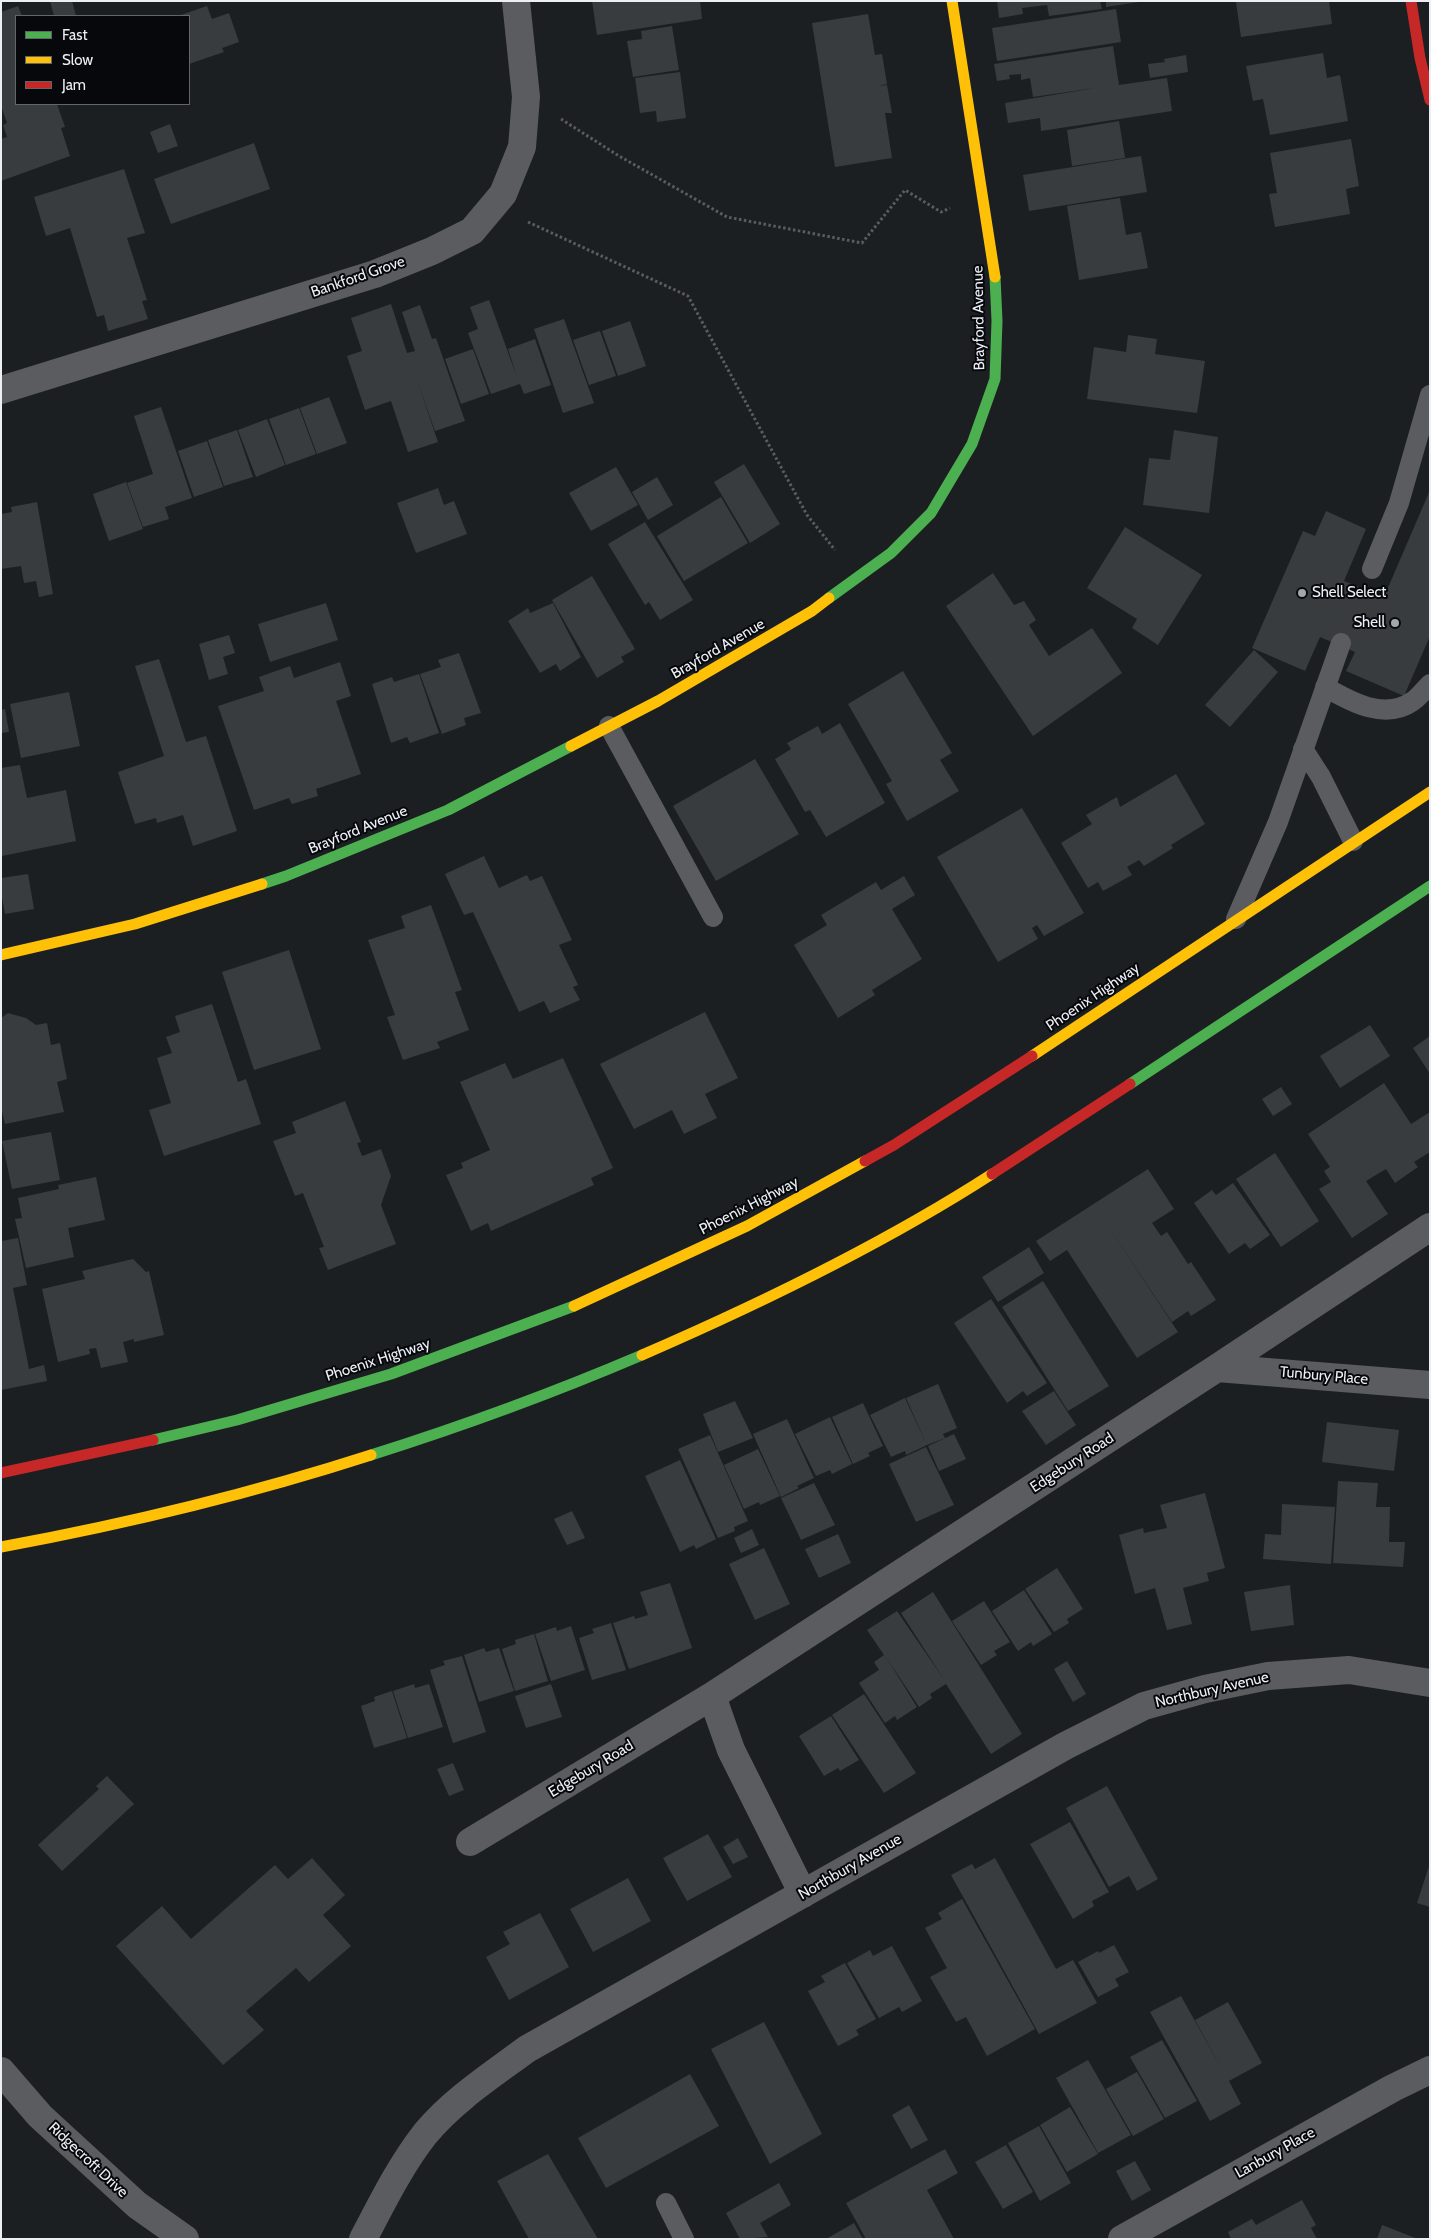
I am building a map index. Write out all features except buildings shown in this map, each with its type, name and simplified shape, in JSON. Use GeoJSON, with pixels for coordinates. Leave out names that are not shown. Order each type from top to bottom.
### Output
{"type":"FeatureCollection","features":[{"type":"Feature","properties":{"kind":"main road","name":"Brayford Avenue"},"geometry":{"type":"LineString","coordinates":[[1,955],[136,924],[286,876],[448,810],[658,701],[812,611],[890,552],[931,513],[972,444],[995,379],[997,321],[995,267],[952,1]]}},
{"type":"Feature","properties":{"kind":"main road"},"geometry":{"type":"LineString","coordinates":[[1411,1],[1420,58],[1430,100]]}},
{"type":"Feature","properties":{"kind":"main road","name":"Phoenix Highway"},"geometry":{"type":"LineString","coordinates":[[1,1473],[43,1465],[246,1417],[391,1374],[575,1306],[747,1226],[894,1145],[1015,1068],[1353,841],[1430,792]]}},
{"type":"Feature","properties":{"kind":"main road"},"geometry":{"type":"LineString","coordinates":[[1,1547],[103,1528],[325,1470],[443,1432],[573,1385],[733,1316],[851,1255],[960,1195],[1430,886]]}},
{"type":"Feature","properties":{"kind":"street","name":"Bankford Grove"},"geometry":{"type":"LineString","coordinates":[[3,383],[375,274],[432,251],[472,231],[503,194],[522,147],[526,97],[516,1]]}},
{"type":"Feature","properties":{"kind":"street","name":"Edgebury Road"},"geometry":{"type":"LineString","coordinates":[[470,1842],[712,1696],[1218,1368],[1430,1227]]}},
{"type":"Feature","properties":{"kind":"street","name":"Tunbury Place"},"geometry":{"type":"LineString","coordinates":[[1218,1368],[1430,1385]]}},
{"type":"Feature","properties":{"kind":"street","name":"Northbury Avenue"},"geometry":{"type":"LineString","coordinates":[[363,2239],[394,2179],[426,2133],[466,2095],[527,2049],[1065,1746],[1144,1706],[1205,1689],[1268,1676],[1349,1670],[1430,1683]]}},
{"type":"Feature","properties":{"kind":"street"},"geometry":{"type":"LineString","coordinates":[[712,1696],[731,1750],[803,1894]]}},
{"type":"Feature","properties":{"kind":"street","name":"Lanbury Place"},"geometry":{"type":"LineString","coordinates":[[1122,2239],[1393,2088],[1430,2070]]}},
{"type":"Feature","properties":{"kind":"street","name":"Ridgecroft Drive"},"geometry":{"type":"LineString","coordinates":[[1,2071],[40,2116],[130,2199],[185,2239]]}},
{"type":"Feature","properties":{"kind":"lane"},"geometry":{"type":"LineString","coordinates":[[1372,569],[1399,503],[1416,451],[1429,401]]}},
{"type":"Feature","properties":{"kind":"lane"},"geometry":{"type":"LineString","coordinates":[[1236,919],[1278,822],[1341,643]]}},
{"type":"Feature","properties":{"kind":"lane"},"geometry":{"type":"LineString","coordinates":[[1325,687],[1356,704],[1387,711],[1413,702],[1430,684]]}},
{"type":"Feature","properties":{"kind":"lane"},"geometry":{"type":"LineString","coordinates":[[609,726],[713,917]]}},
{"type":"Feature","properties":{"kind":"lane"},"geometry":{"type":"LineString","coordinates":[[1303,749],[1320,777],[1353,841]]}},
{"type":"Feature","properties":{"kind":"lane"},"geometry":{"type":"LineString","coordinates":[[666,2203],[684,2239]]}},
{"type":"Feature","properties":{"kind":"path"},"geometry":{"type":"LineString","coordinates":[[526,97],[619,156],[727,217],[862,243],[905,190],[942,212],[984,195]]}},
{"type":"Feature","properties":{"kind":"path"},"geometry":{"type":"LineString","coordinates":[[493,206],[688,296],[807,515],[857,578]]}},
{"type":"Feature","properties":{"kind":"traffic: fast"},"geometry":{"type":"LineString","coordinates":[[829,598],[891,553],[931,513],[972,444],[995,379],[997,321],[995,277]]}},
{"type":"Feature","properties":{"kind":"traffic: fast"},"geometry":{"type":"LineString","coordinates":[[262,884],[448,810],[571,746]]}},
{"type":"Feature","properties":{"kind":"traffic: fast"},"geometry":{"type":"LineString","coordinates":[[1130,1084],[1430,886]]}},
{"type":"Feature","properties":{"kind":"traffic: fast"},"geometry":{"type":"LineString","coordinates":[[153,1440],[237,1420],[391,1374],[574,1306]]}},
{"type":"Feature","properties":{"kind":"traffic: fast"},"geometry":{"type":"LineString","coordinates":[[371,1455],[508,1408],[642,1355]]}},
{"type":"Feature","properties":{"kind":"traffic: slow"},"geometry":{"type":"LineString","coordinates":[[952,1],[995,277]]}},
{"type":"Feature","properties":{"kind":"traffic: slow"},"geometry":{"type":"LineString","coordinates":[[571,746],[658,701],[812,611],[829,598]]}},
{"type":"Feature","properties":{"kind":"traffic: slow"},"geometry":{"type":"LineString","coordinates":[[1032,1056],[1430,792]]}},
{"type":"Feature","properties":{"kind":"traffic: slow"},"geometry":{"type":"LineString","coordinates":[[1,955],[135,924],[262,884]]}},
{"type":"Feature","properties":{"kind":"traffic: slow"},"geometry":{"type":"LineString","coordinates":[[574,1306],[747,1226],[865,1161]]}},
{"type":"Feature","properties":{"kind":"traffic: slow"},"geometry":{"type":"LineString","coordinates":[[642,1355],[732,1315],[821,1272],[908,1225],[992,1174]]}},
{"type":"Feature","properties":{"kind":"traffic: slow"},"geometry":{"type":"LineString","coordinates":[[1,1547],[188,1507],[280,1483],[371,1455]]}},
{"type":"Feature","properties":{"kind":"traffic: jam"},"geometry":{"type":"LineString","coordinates":[[1411,1],[1420,58],[1430,100]]}},
{"type":"Feature","properties":{"kind":"traffic: jam"},"geometry":{"type":"LineString","coordinates":[[865,1161],[894,1145],[1032,1056]]}},
{"type":"Feature","properties":{"kind":"traffic: jam"},"geometry":{"type":"LineString","coordinates":[[992,1174],[1130,1084]]}},
{"type":"Feature","properties":{"kind":"traffic: jam"},"geometry":{"type":"LineString","coordinates":[[1,1473],[153,1440]]}},
{"type":"Feature","properties":{"kind":"place","name":"Shell Select"},"geometry":{"type":"Point","coordinates":[1302,593]}},
{"type":"Feature","properties":{"kind":"place","name":"Shell"},"geometry":{"type":"Point","coordinates":[1395,623]}}]}
